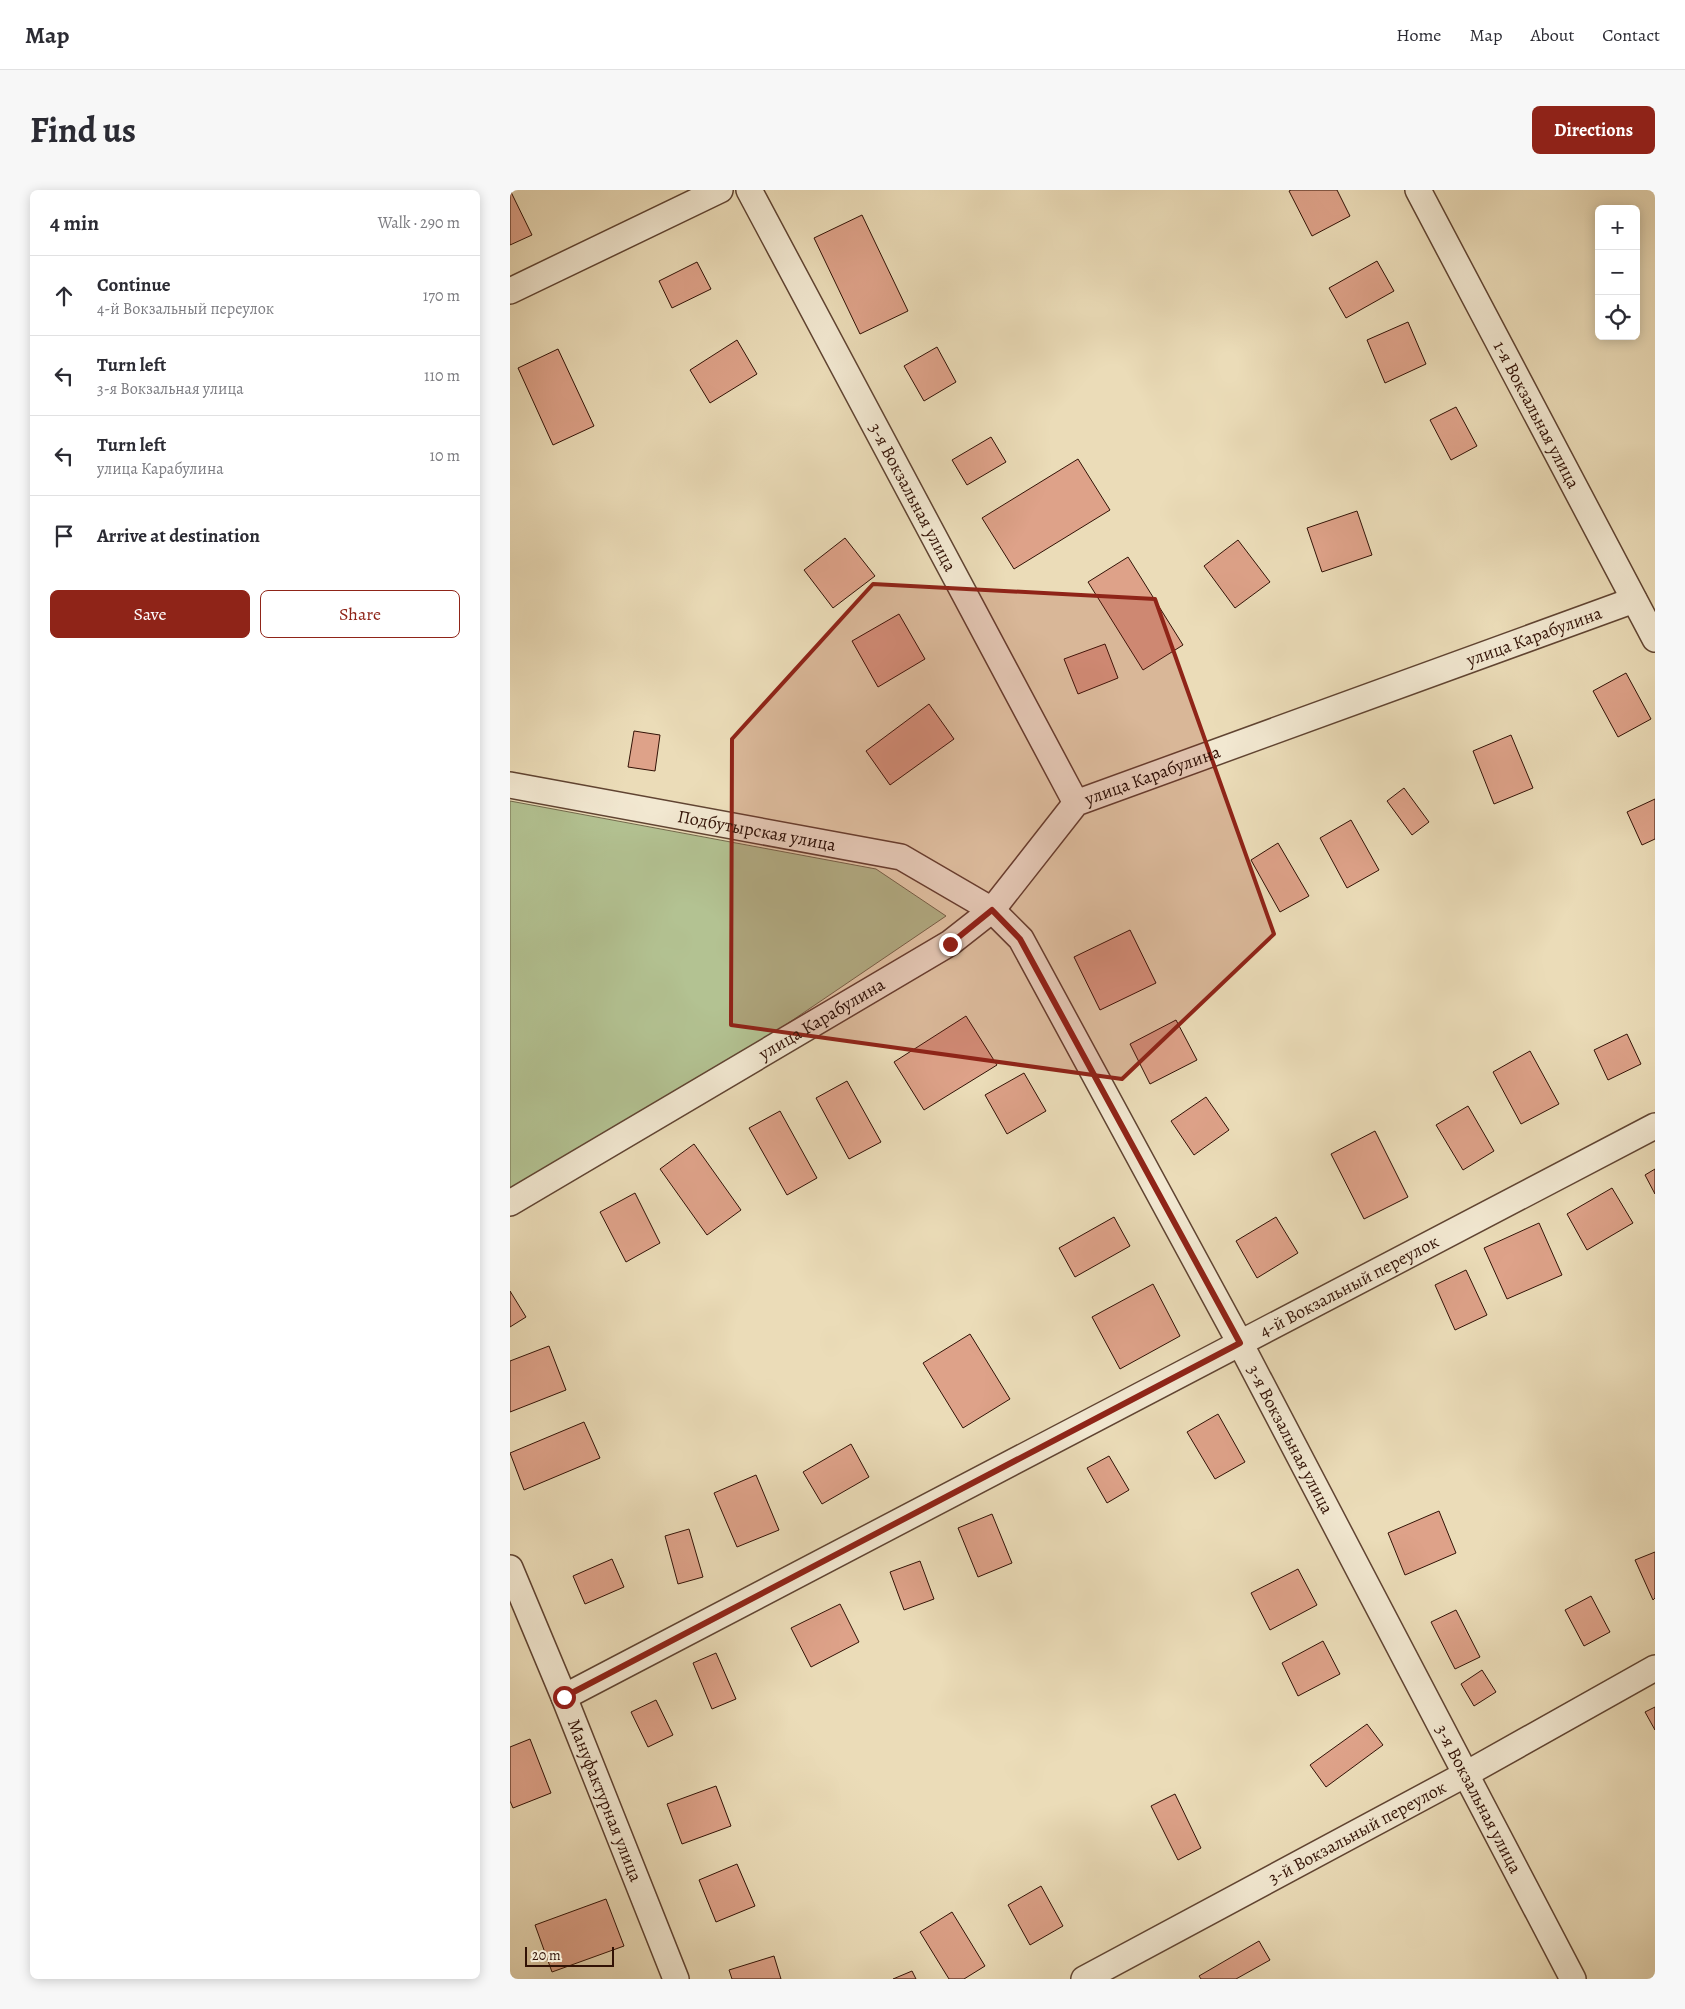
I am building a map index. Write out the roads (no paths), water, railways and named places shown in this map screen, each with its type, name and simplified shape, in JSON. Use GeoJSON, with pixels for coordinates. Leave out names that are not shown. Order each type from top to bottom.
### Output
{"type":"FeatureCollection","features":[{"type":"Feature","properties":{"kind":"street"},"geometry":{"type":"LineString","coordinates":[[510,291],[720,190]]}},
{"type":"Feature","properties":{"kind":"street","name":"3-я Вокзальная улица"},"geometry":{"type":"LineString","coordinates":[[749,190],[1076,803]]}},
{"type":"Feature","properties":{"kind":"street","name":"1-я Вокзальная улица"},"geometry":{"type":"LineString","coordinates":[[1418,190],[1655,639]]}},
{"type":"Feature","properties":{"kind":"street","name":"улица Карабулина"},"geometry":{"type":"LineString","coordinates":[[510,1203],[950,944],[992,910],[1076,803],[1634,600]]}},
{"type":"Feature","properties":{"kind":"street","name":"Подбутырская улица"},"geometry":{"type":"LineString","coordinates":[[510,785],[901,857],[992,910]]}},
{"type":"Feature","properties":{"kind":"street","name":"3-я Вокзальная улица"},"geometry":{"type":"LineString","coordinates":[[992,910],[1020,939],[1240,1343],[1573,1979]]}},
{"type":"Feature","properties":{"kind":"street","name":"4-й Вокзальный переулок"},"geometry":{"type":"LineString","coordinates":[[564,1697],[1655,1126]]}},
{"type":"Feature","properties":{"kind":"street","name":"Мануфактурная улица"},"geometry":{"type":"LineString","coordinates":[[510,1568],[564,1697],[676,1979]]}},
{"type":"Feature","properties":{"kind":"street","name":"3-й Вокзальный переулок"},"geometry":{"type":"LineString","coordinates":[[1084,1979],[1466,1774],[1655,1668]]}}]}
